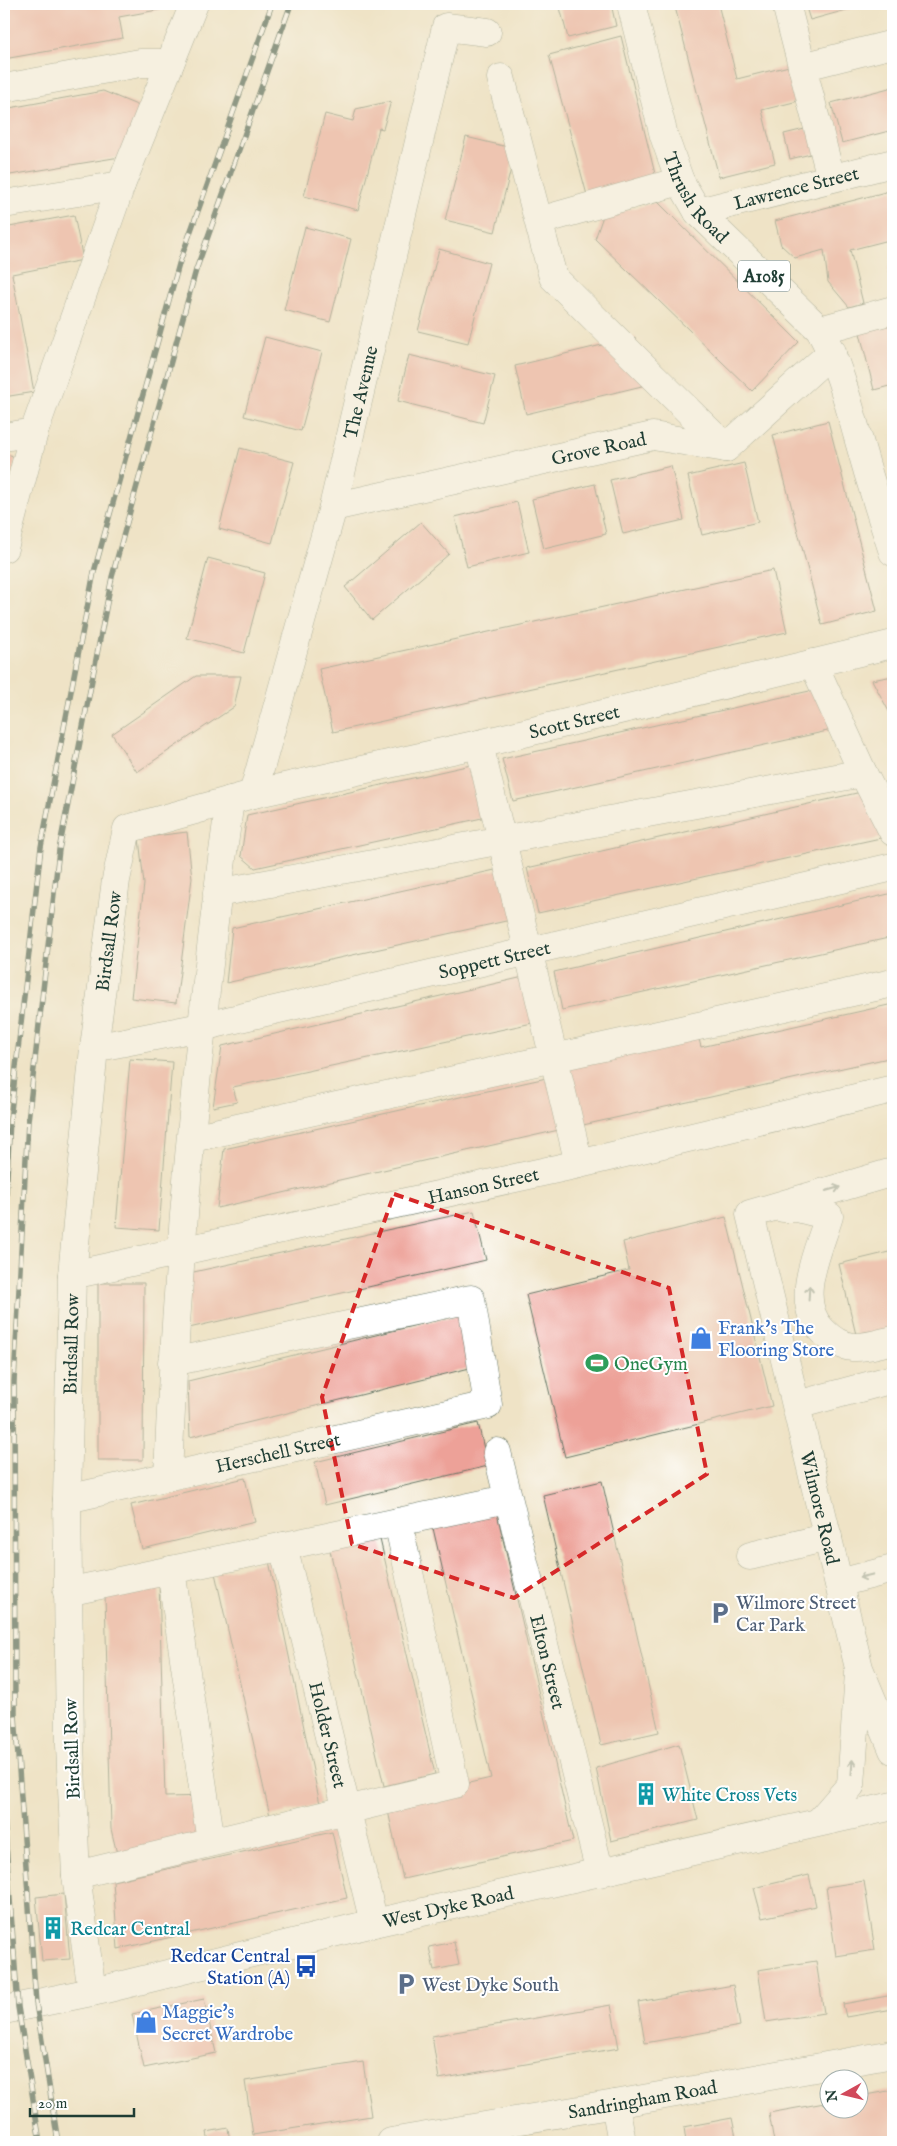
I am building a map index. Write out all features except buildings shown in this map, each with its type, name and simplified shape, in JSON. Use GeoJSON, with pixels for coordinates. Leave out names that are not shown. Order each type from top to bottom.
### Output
{"type":"FeatureCollection","features":[{"type":"Feature","properties":{"kind":"street"},"geometry":{"type":"LineString","coordinates":[[4,548],[34,432],[121,185],[194,4]]}},
{"type":"Feature","properties":{"kind":"street","name":"Thrush Road"},"geometry":{"type":"LineString","coordinates":[[631,4],[664,136],[680,182],[698,212],[826,341],[893,552]]}},
{"type":"Feature","properties":{"kind":"street"},"geometry":{"type":"LineString","coordinates":[[786,4],[831,178]]}},
{"type":"Feature","properties":{"kind":"street","name":"The Avenue"},"geometry":{"type":"LineString","coordinates":[[168,1476],[172,1362],[181,1250],[201,1027],[217,893],[241,797],[333,507],[446,27],[487,32]]}},
{"type":"Feature","properties":{"kind":"street"},"geometry":{"type":"LineString","coordinates":[[802,67],[893,44]]}},
{"type":"Feature","properties":{"kind":"street"},"geometry":{"type":"LineString","coordinates":[[4,88],[140,63],[170,63]]}},
{"type":"Feature","properties":{"kind":"street"},"geometry":{"type":"LineString","coordinates":[[501,78],[553,276],[726,448],[826,341],[893,310]]}},
{"type":"Feature","properties":{"kind":"street","name":"Lawrence Street"},"geometry":{"type":"LineString","coordinates":[[698,212],[893,163]]}},
{"type":"Feature","properties":{"kind":"street"},"geometry":{"type":"LineString","coordinates":[[539,221],[680,182]]}},
{"type":"Feature","properties":{"kind":"street"},"geometry":{"type":"LineString","coordinates":[[4,204],[121,185]]}},
{"type":"Feature","properties":{"kind":"street"},"geometry":{"type":"LineString","coordinates":[[4,437],[34,432]]}},
{"type":"Feature","properties":{"kind":"street","name":"Grove Road"},"geometry":{"type":"LineString","coordinates":[[333,507],[653,436],[726,448]]}},
{"type":"Feature","properties":{"kind":"street","name":"Scott Street"},"geometry":{"type":"LineString","coordinates":[[241,797],[479,744],[893,644]]}},
{"type":"Feature","properties":{"kind":"street"},"geometry":{"type":"LineString","coordinates":[[813,663],[863,773],[893,832]]}},
{"type":"Feature","properties":{"kind":"street"},"geometry":{"type":"LineString","coordinates":[[479,744],[579,1164]]}},
{"type":"Feature","properties":{"kind":"street"},"geometry":{"type":"LineString","coordinates":[[217,893],[863,773]]}},
{"type":"Feature","properties":{"kind":"street","name":"Birdsall Row"},"geometry":{"type":"LineString","coordinates":[[92,1992],[76,1875],[70,1745],[67,1499],[72,1275],[94,1048],[116,880],[127,829],[241,797]]}},
{"type":"Feature","properties":{"kind":"street","name":"Soppett Street"},"geometry":{"type":"LineString","coordinates":[[94,1048],[201,1027],[893,867]]}},
{"type":"Feature","properties":{"kind":"street"},"geometry":{"type":"LineString","coordinates":[[192,1138],[893,983]]}},
{"type":"Feature","properties":{"kind":"street","name":"Hanson Street"},"geometry":{"type":"LineString","coordinates":[[72,1275],[579,1164],[893,1090]]}},
{"type":"Feature","properties":{"kind":"street"},"geometry":{"type":"LineString","coordinates":[[769,1208],[893,1172]]}},
{"type":"Feature","properties":{"kind":"street"},"geometry":{"type":"LineString","coordinates":[[769,1208],[797,1208],[829,1216],[810,1280],[808,1304],[816,1325],[834,1342],[850,1348],[872,1346],[893,1340]]}},
{"type":"Feature","properties":{"kind":"street","name":"Wilmore Road"},"geometry":{"type":"LineString","coordinates":[[769,1208],[750,1214],[859,1668],[893,1750]]}},
{"type":"Feature","properties":{"kind":"street","name":"Herschell Street"},"geometry":{"type":"LineString","coordinates":[[67,1499],[488,1405],[471,1299],[172,1362]]}},
{"type":"Feature","properties":{"kind":"street"},"geometry":{"type":"LineString","coordinates":[[797,1405],[893,1379]]}},
{"type":"Feature","properties":{"kind":"street","name":"Elton Street"},"geometry":{"type":"LineString","coordinates":[[497,1452],[507,1500],[600,1873]]}},
{"type":"Feature","properties":{"kind":"street"},"geometry":{"type":"LineString","coordinates":[[68,1592],[507,1500]]}},
{"type":"Feature","properties":{"kind":"street"},"geometry":{"type":"LineString","coordinates":[[76,1875],[455,1784],[398,1522]]}},
{"type":"Feature","properties":{"kind":"street"},"geometry":{"type":"LineString","coordinates":[[750,1556],[828,1537]]}},
{"type":"Feature","properties":{"kind":"street","name":"Holder Street"},"geometry":{"type":"LineString","coordinates":[[283,1546],[374,1923]]}},
{"type":"Feature","properties":{"kind":"street"},"geometry":{"type":"LineString","coordinates":[[839,1584],[893,1569]]}},
{"type":"Feature","properties":{"kind":"street"},"geometry":{"type":"LineString","coordinates":[[171,1570],[211,1842]]}},
{"type":"Feature","properties":{"kind":"street","name":"Wilmore Road"},"geometry":{"type":"LineString","coordinates":[[819,1822],[851,1784],[859,1668]]}},
{"type":"Feature","properties":{"kind":"street","name":"West Dyke Road"},"geometry":{"type":"LineString","coordinates":[[4,2010],[92,1992],[374,1923],[893,1806]]}},
{"type":"Feature","properties":{"kind":"street","name":"Sandringham Road"},"geometry":{"type":"LineString","coordinates":[[391,2142],[893,2054]]}},
{"type":"Feature","properties":{"kind":"street"},"geometry":{"type":"LineString","coordinates":[[616,2104],[622,2142]]}},
{"type":"Feature","properties":{"kind":"highlighted area"},"geometry":{"type":"Polygon","coordinates":[[[394,1194],[669,1288],[707,1474],[514,1598],[352,1544],[322,1397],[394,1194]]]}},
{"type":"Feature","properties":{"kind":"railway"},"geometry":{"type":"LineString","coordinates":[[4,1234],[10,1120],[41,847],[94,572],[179,264],[272,4]]}},
{"type":"Feature","properties":{"kind":"railway"},"geometry":{"type":"LineString","coordinates":[[58,2142],[36,2003],[15,1715],[14,1382],[28,1121],[59,850],[112,577],[196,270],[291,4]]}},
{"type":"Feature","properties":{"kind":"railway"},"geometry":{"type":"LineString","coordinates":[[4,1818],[18,2007],[40,2142]]}},
{"type":"Feature","properties":{"kind":"place","name":"Frank's The Flooring Store"},"geometry":{"type":"Point","coordinates":[701,1338]}},
{"type":"Feature","properties":{"kind":"place","name":"OneGym"},"geometry":{"type":"Point","coordinates":[597,1363]}},
{"type":"Feature","properties":{"kind":"place","name":"Wilmore Street Car Park"},"geometry":{"type":"Point","coordinates":[720,1613]}},
{"type":"Feature","properties":{"kind":"place","name":"White Cross Vets"},"geometry":{"type":"Point","coordinates":[646,1794]}},
{"type":"Feature","properties":{"kind":"place","name":"Redcar Central"},"geometry":{"type":"Point","coordinates":[53,1928]}},
{"type":"Feature","properties":{"kind":"place","name":"Redcar Central Station (A)"},"geometry":{"type":"Point","coordinates":[306,1966]}},
{"type":"Feature","properties":{"kind":"place","name":"West Dyke South"},"geometry":{"type":"Point","coordinates":[406,1984]}},
{"type":"Feature","properties":{"kind":"place","name":"Maggie's Secret Wardrobe"},"geometry":{"type":"Point","coordinates":[146,2022]}}]}
